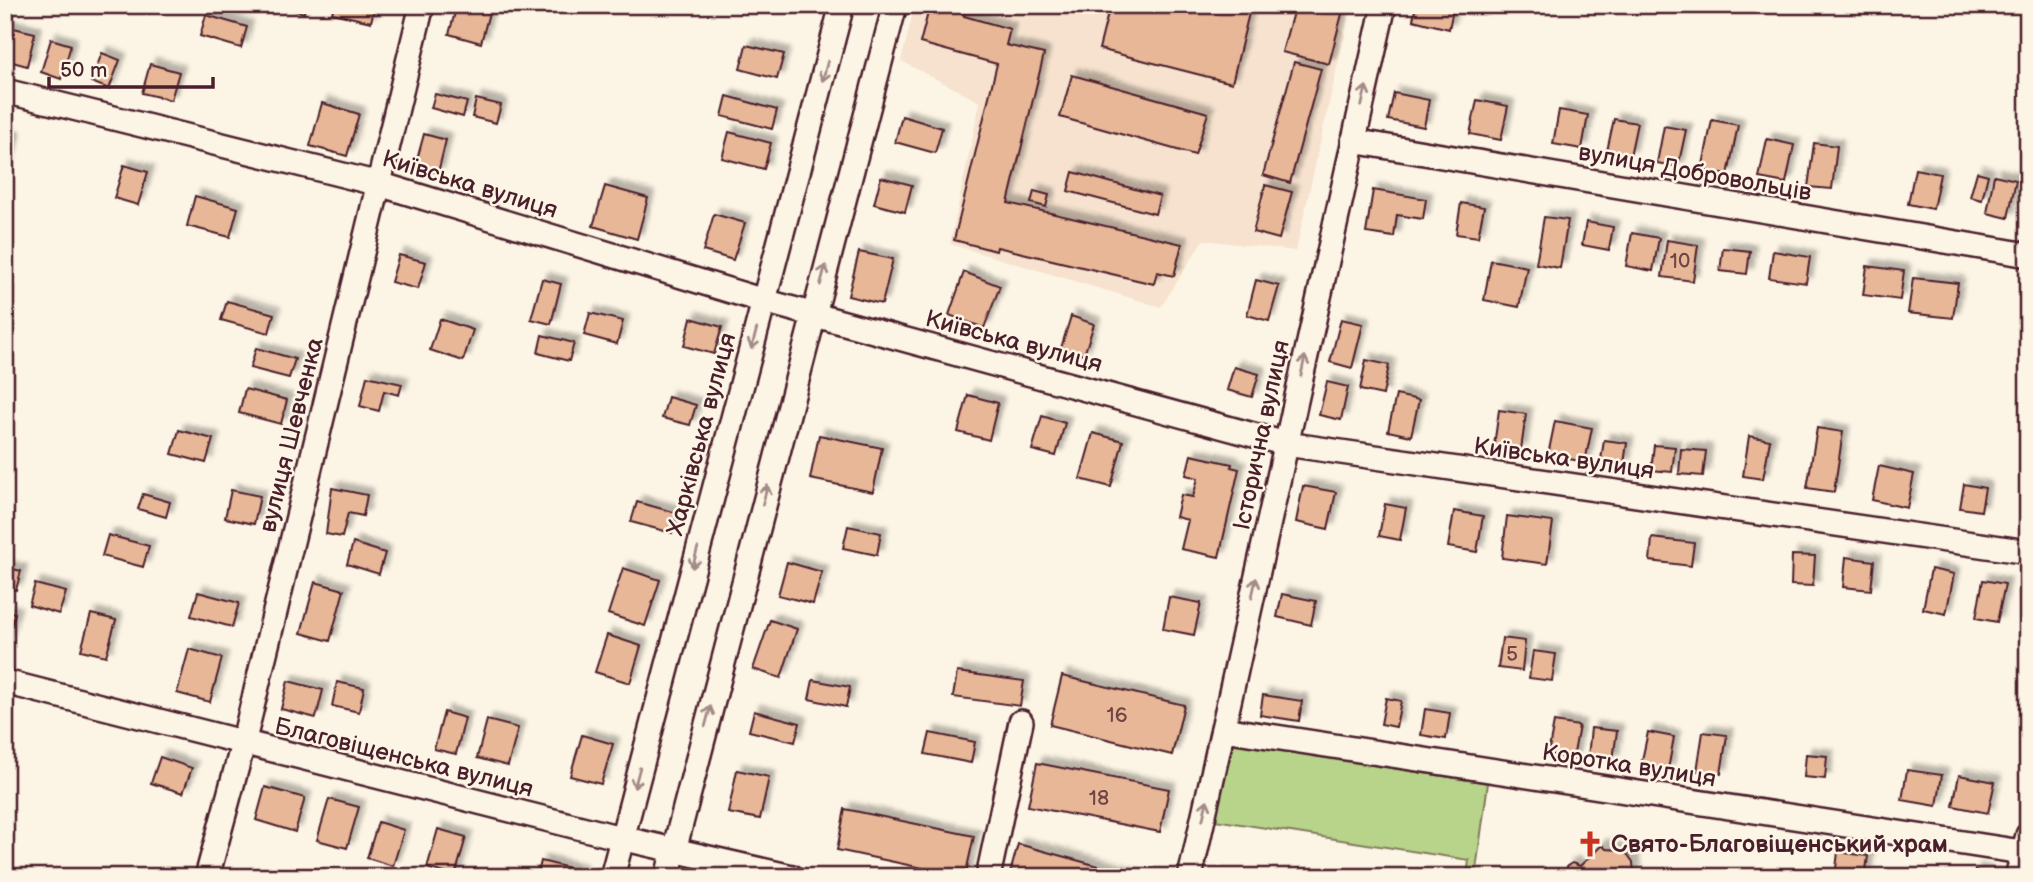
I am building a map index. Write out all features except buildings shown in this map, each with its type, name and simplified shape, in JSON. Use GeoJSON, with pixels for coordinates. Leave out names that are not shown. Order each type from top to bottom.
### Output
{"type":"FeatureCollection","features":[{"type":"Feature","properties":{"kind":"street","name":"вулиця Шевченка"},"geometry":{"type":"LineString","coordinates":[[207,877],[243,744],[422,5]]}},
{"type":"Feature","properties":{"kind":"street","name":"Харківська вулиця"},"geometry":{"type":"LineString","coordinates":[[612,877],[842,5]]}},
{"type":"Feature","properties":{"kind":"street"},"geometry":{"type":"LineString","coordinates":[[667,877],[812,313],[895,5]]}},
{"type":"Feature","properties":{"kind":"street","name":"Історична вулиця"},"geometry":{"type":"LineString","coordinates":[[1190,877],[1384,5]]}},
{"type":"Feature","properties":{"kind":"street","name":"Київська вулиця"},"geometry":{"type":"LineString","coordinates":[[5,91],[379,184],[764,301],[1286,444],[2028,552]]}},
{"type":"Feature","properties":{"kind":"street","name":"вулиця Добровольців"},"geometry":{"type":"LineString","coordinates":[[1353,141],[2028,255]]}},
{"type":"Feature","properties":{"kind":"street","name":"Благовіщенська вулиця"},"geometry":{"type":"LineString","coordinates":[[5,682],[621,838],[792,877]]}},
{"type":"Feature","properties":{"kind":"street"},"geometry":{"type":"LineString","coordinates":[[988,877],[1021,722]]}},
{"type":"Feature","properties":{"kind":"street","name":"Коротка вулиця"},"geometry":{"type":"LineString","coordinates":[[1223,729],[2026,847]]}},
{"type":"Feature","properties":{"kind":"street"},"geometry":{"type":"LineString","coordinates":[[2017,877],[2026,847]]}},
{"type":"Feature","properties":{"kind":"shaded area"},"geometry":{"type":"Polygon","coordinates":[[[915,5],[1351,5],[1296,251],[1203,240],[1161,307],[950,244],[980,102],[901,61],[915,5]]]}},
{"type":"Feature","properties":{"kind":"green space"},"geometry":{"type":"Polygon","coordinates":[[[1232,743],[1488,783],[1475,877],[1467,877],[1469,860],[1215,820],[1232,743]]]}},
{"type":"Feature","properties":{"kind":"place","name":"Свято-Благовіщенський храм"},"geometry":{"type":"Point","coordinates":[1590,844]}}]}
